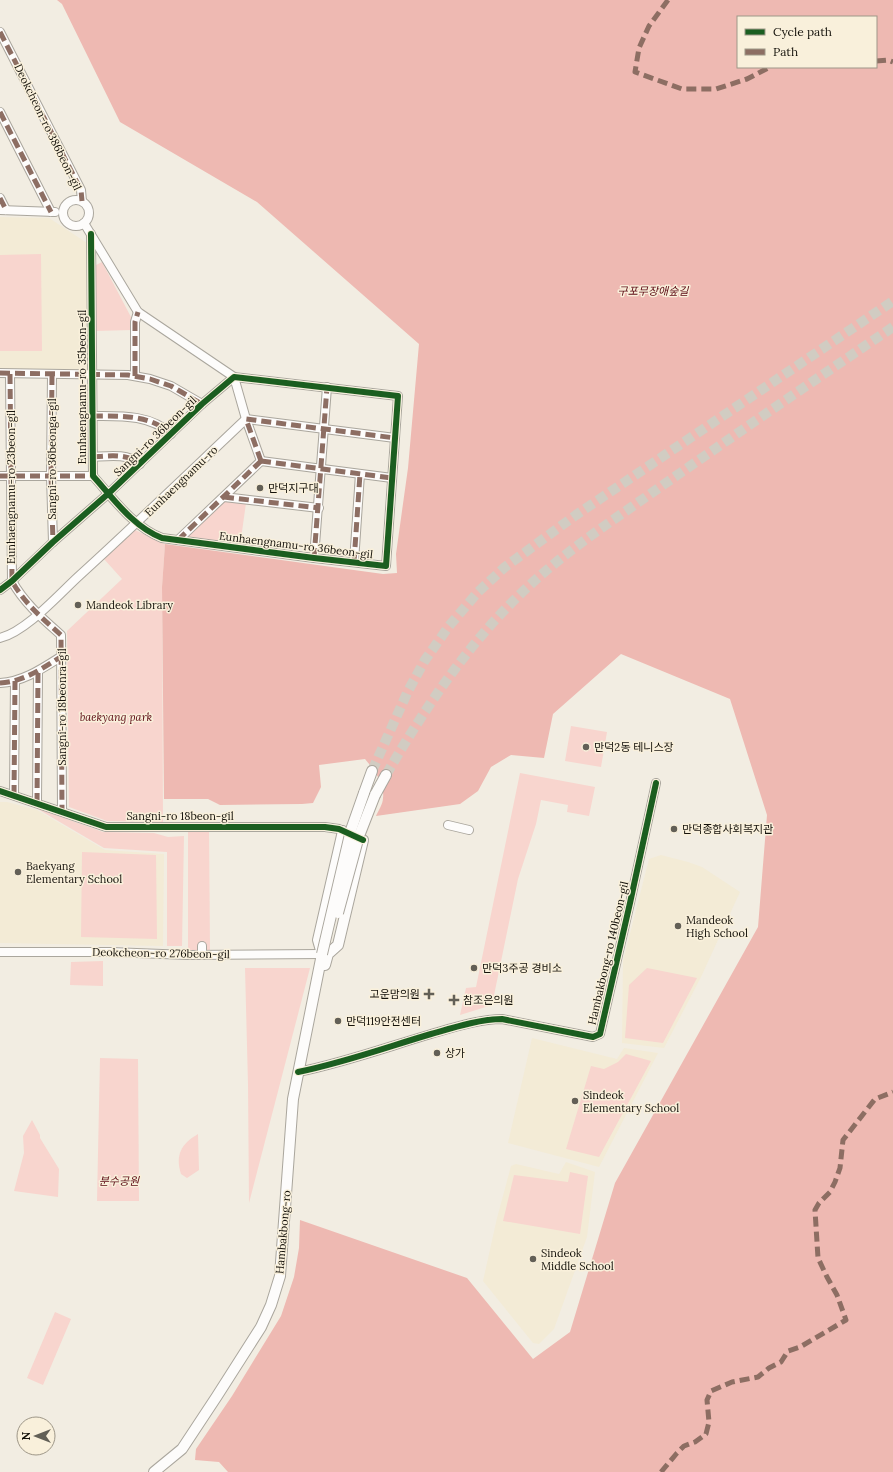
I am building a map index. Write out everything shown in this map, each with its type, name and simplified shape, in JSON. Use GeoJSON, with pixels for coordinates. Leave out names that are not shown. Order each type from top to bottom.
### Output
{"type":"FeatureCollection","features":[{"type":"Feature","properties":{"kind":"main road"},"geometry":{"type":"LineString","coordinates":[[325,954],[348,843],[372,771]]}},
{"type":"Feature","properties":{"kind":"main road"},"geometry":{"type":"LineString","coordinates":[[325,954],[359,836],[375,796],[386,775]]}},
{"type":"Feature","properties":{"kind":"main road"},"geometry":{"type":"LineString","coordinates":[[325,954],[318,940],[343,831]]}},
{"type":"Feature","properties":{"kind":"main road"},"geometry":{"type":"LineString","coordinates":[[325,954],[338,944],[363,840]]}},
{"type":"Feature","properties":{"kind":"main road","name":"Hambakbong-ro"},"geometry":{"type":"LineString","coordinates":[[154,1472],[182,1449],[260,1327],[271,1304],[280,1276],[293,1098],[325,954]]}},
{"type":"Feature","properties":{"kind":"street","name":"Deokcheon-ro 386beon-gil"},"geometry":{"type":"LineString","coordinates":[[0,32],[4,49],[81,190],[82,201]]}},
{"type":"Feature","properties":{"kind":"street"},"geometry":{"type":"LineString","coordinates":[[0,112],[51,212]]}},
{"type":"Feature","properties":{"kind":"street"},"geometry":{"type":"LineString","coordinates":[[0,198],[3,210],[62,212]]}},
{"type":"Feature","properties":{"kind":"street"},"geometry":{"type":"LineString","coordinates":[[73,200],[82,201],[89,212],[84,223],[76,226],[68,224],[63,217],[63,208],[73,200]]}},
{"type":"Feature","properties":{"kind":"street"},"geometry":{"type":"LineString","coordinates":[[84,223],[138,312],[234,378],[246,419],[261,461]]}},
{"type":"Feature","properties":{"kind":"street","name":"Eunhaengnamu-ro 35beon-gil"},"geometry":{"type":"LineString","coordinates":[[90,234],[93,374],[93,476],[137,523]]}},
{"type":"Feature","properties":{"kind":"street"},"geometry":{"type":"LineString","coordinates":[[135,376],[135,322],[138,312]]}},
{"type":"Feature","properties":{"kind":"street"},"geometry":{"type":"LineString","coordinates":[[0,373],[135,376],[171,386],[202,404]]}},
{"type":"Feature","properties":{"kind":"street","name":"Eunhaengnamu-ro 23beon-gil"},"geometry":{"type":"LineString","coordinates":[[10,374],[12,581]]}},
{"type":"Feature","properties":{"kind":"street","name":"Sangni-ro 36beonga-gil"},"geometry":{"type":"LineString","coordinates":[[52,375],[51,476],[53,542]]}},
{"type":"Feature","properties":{"kind":"street","name":"Eunhaengnamu-ro 36beon-gil"},"geometry":{"type":"LineString","coordinates":[[137,523],[153,535],[162,538],[386,566],[398,396],[327,387],[234,378]]}},
{"type":"Feature","properties":{"kind":"street","name":"Sangni-ro 36beon-gil"},"geometry":{"type":"LineString","coordinates":[[0,590],[12,581],[53,542],[109,493],[202,404],[234,378]]}},
{"type":"Feature","properties":{"kind":"street"},"geometry":{"type":"LineString","coordinates":[[314,558],[322,469],[327,387]]}},
{"type":"Feature","properties":{"kind":"street"},"geometry":{"type":"LineString","coordinates":[[93,416],[125,416],[145,420],[155,423],[171,434]]}},
{"type":"Feature","properties":{"kind":"street"},"geometry":{"type":"LineString","coordinates":[[246,419],[395,438]]}},
{"type":"Feature","properties":{"kind":"street","name":"Eunhaengnamu-ro"},"geometry":{"type":"LineString","coordinates":[[0,638],[19,629],[38,614],[137,523],[246,419]]}},
{"type":"Feature","properties":{"kind":"street"},"geometry":{"type":"LineString","coordinates":[[93,457],[125,456],[134,459],[140,464]]}},
{"type":"Feature","properties":{"kind":"street"},"geometry":{"type":"LineString","coordinates":[[261,461],[392,478]]}},
{"type":"Feature","properties":{"kind":"street"},"geometry":{"type":"LineString","coordinates":[[178,540],[261,461]]}},
{"type":"Feature","properties":{"kind":"street","name":"Eunhaengnamu-ro 36beon-gil"},"geometry":{"type":"LineString","coordinates":[[354,562],[360,474]]}},
{"type":"Feature","properties":{"kind":"street"},"geometry":{"type":"LineString","coordinates":[[0,476],[93,476]]}},
{"type":"Feature","properties":{"kind":"street"},"geometry":{"type":"LineString","coordinates":[[224,497],[319,508]]}},
{"type":"Feature","properties":{"kind":"street"},"geometry":{"type":"LineString","coordinates":[[12,581],[17,591],[38,614]]}},
{"type":"Feature","properties":{"kind":"street","name":"Sangni-ro 18beonra-gil"},"geometry":{"type":"LineString","coordinates":[[38,614],[62,635],[62,811]]}},
{"type":"Feature","properties":{"kind":"street"},"geometry":{"type":"LineString","coordinates":[[0,683],[15,681],[38,672],[62,656]]}},
{"type":"Feature","properties":{"kind":"street"},"geometry":{"type":"LineString","coordinates":[[37,803],[38,672]]}},
{"type":"Feature","properties":{"kind":"street"},"geometry":{"type":"LineString","coordinates":[[14,795],[15,681]]}},
{"type":"Feature","properties":{"kind":"street","name":"Hambakbong-ro 140beon-gil"},"geometry":{"type":"LineString","coordinates":[[298,1072],[321,1067],[444,1030],[492,1019],[502,1019],[593,1037],[600,1034],[656,783]]}},
{"type":"Feature","properties":{"kind":"street","name":"Sangni-ro 18beon-gil"},"geometry":{"type":"LineString","coordinates":[[0,791],[106,827],[325,826],[343,831],[363,840]]}},
{"type":"Feature","properties":{"kind":"street"},"geometry":{"type":"LineString","coordinates":[[448,825],[469,830]]}},
{"type":"Feature","properties":{"kind":"street"},"geometry":{"type":"LineString","coordinates":[[202,946],[202,955]]}},
{"type":"Feature","properties":{"kind":"street","name":"Deokcheon-ro 276beon-gil"},"geometry":{"type":"LineString","coordinates":[[0,952],[202,955],[325,954]]}},
{"type":"Feature","properties":{"kind":"shaded area"},"geometry":{"type":"Polygon","coordinates":[[[0,217],[49,218],[87,243],[90,369],[83,372],[0,370],[0,217]]]}},
{"type":"Feature","properties":{"kind":"shaded area"},"geometry":{"type":"Polygon","coordinates":[[[0,802],[7,802],[37,810],[105,850],[164,854],[163,946],[0,943],[0,802]]]}},
{"type":"Feature","properties":{"kind":"shaded area","name":"Mandeok High School"},"geometry":{"type":"Polygon","coordinates":[[[661,855],[702,867],[740,892],[701,977],[664,1048],[622,1043],[623,961],[649,859],[661,855]]]}},
{"type":"Feature","properties":{"kind":"shaded area","name":"Sindeok Elementary School"},"geometry":{"type":"Polygon","coordinates":[[[532,1038],[617,1059],[624,1048],[658,1053],[599,1167],[508,1143],[532,1038]]]}},
{"type":"Feature","properties":{"kind":"shaded area","name":"Sindeok Middle School"},"geometry":{"type":"Polygon","coordinates":[[[566,1162],[595,1172],[587,1237],[554,1329],[539,1344],[533,1343],[483,1281],[497,1218],[511,1166],[516,1164],[559,1174],[566,1162]]]}},
{"type":"Feature","properties":{"kind":"green space","name":"구포무장애숲길"},"geometry":{"type":"Polygon","coordinates":[[[57,0],[893,0],[893,1472],[228,1472],[219,1462],[195,1460],[196,1449],[232,1396],[281,1316],[294,1277],[299,1248],[300,1220],[467,1278],[533,1359],[570,1332],[615,1183],[758,927],[767,815],[730,699],[621,654],[553,714],[544,758],[511,755],[491,767],[478,791],[460,804],[376,816],[383,800],[383,792],[381,782],[365,759],[319,765],[321,787],[313,803],[220,805],[208,799],[164,799],[162,587],[165,544],[383,574],[397,573],[396,554],[408,468],[419,344],[257,202],[120,122],[62,4],[57,0]]]}},
{"type":"Feature","properties":{"kind":"green space"},"geometry":{"type":"Polygon","coordinates":[[[41,254],[42,351],[0,351],[0,255],[41,254]]]}},
{"type":"Feature","properties":{"kind":"green space"},"geometry":{"type":"Polygon","coordinates":[[[102,262],[132,319],[132,330],[95,331],[94,266],[102,262]]]}},
{"type":"Feature","properties":{"kind":"green space"},"geometry":{"type":"Polygon","coordinates":[[[222,501],[246,503],[240,546],[187,538],[187,534],[222,501]]]}},
{"type":"Feature","properties":{"kind":"green space","name":"baekyang park"},"geometry":{"type":"Polygon","coordinates":[[[135,530],[165,544],[162,587],[163,822],[107,821],[69,807],[67,631],[122,579],[104,559],[135,530]]]}},
{"type":"Feature","properties":{"kind":"green space","name":"만덕2동 테니스장"},"geometry":{"type":"Polygon","coordinates":[[[571,726],[607,732],[601,767],[565,761],[571,726]]]}},
{"type":"Feature","properties":{"kind":"green space"},"geometry":{"type":"Polygon","coordinates":[[[520,773],[595,787],[589,816],[567,812],[568,805],[541,800],[536,824],[518,879],[492,1005],[460,1015],[466,988],[476,987],[520,773]]]}},
{"type":"Feature","properties":{"kind":"green space"},"geometry":{"type":"Polygon","coordinates":[[[36,808],[103,832],[154,833],[168,837],[184,836],[182,946],[167,946],[167,852],[104,848],[36,808]]]}},
{"type":"Feature","properties":{"kind":"green space"},"geometry":{"type":"Polygon","coordinates":[[[188,827],[209,827],[210,950],[188,950],[188,827]]]}},
{"type":"Feature","properties":{"kind":"green space"},"geometry":{"type":"Polygon","coordinates":[[[82,852],[156,855],[157,939],[81,937],[82,852]]]}},
{"type":"Feature","properties":{"kind":"green space"},"geometry":{"type":"Polygon","coordinates":[[[103,961],[103,986],[70,985],[71,962],[103,961]]]}},
{"type":"Feature","properties":{"kind":"green space"},"geometry":{"type":"Polygon","coordinates":[[[245,968],[310,968],[249,1203],[248,1084],[245,968]]]}},
{"type":"Feature","properties":{"kind":"green space"},"geometry":{"type":"Polygon","coordinates":[[[647,968],[697,978],[663,1043],[625,1038],[629,985],[647,968]]]}},
{"type":"Feature","properties":{"kind":"green space"},"geometry":{"type":"Polygon","coordinates":[[[626,1054],[651,1061],[599,1157],[566,1149],[591,1066],[604,1069],[618,1062],[626,1054]]]}},
{"type":"Feature","properties":{"kind":"green space","name":"분수공원"},"geometry":{"type":"Polygon","coordinates":[[[100,1058],[138,1059],[139,1201],[97,1201],[100,1058]]]}},
{"type":"Feature","properties":{"kind":"green space"},"geometry":{"type":"Polygon","coordinates":[[[32,1120],[40,1135],[40,1138],[59,1169],[58,1197],[14,1191],[24,1153],[23,1136],[32,1120]]]}},
{"type":"Feature","properties":{"kind":"green space"},"geometry":{"type":"Polygon","coordinates":[[[198,1134],[199,1170],[187,1178],[181,1174],[179,1167],[179,1156],[187,1142],[198,1134]]]}},
{"type":"Feature","properties":{"kind":"green space"},"geometry":{"type":"Polygon","coordinates":[[[570,1172],[588,1176],[580,1234],[503,1221],[514,1175],[568,1182],[570,1172]]]}},
{"type":"Feature","properties":{"kind":"green space"},"geometry":{"type":"Polygon","coordinates":[[[55,1312],[71,1319],[43,1385],[27,1378],[55,1312]]]}},
{"type":"Feature","properties":{"kind":"tunnel"},"geometry":{"type":"LineString","coordinates":[[372,771],[408,691],[425,660],[449,626],[478,592],[505,567],[576,515],[893,301]]}},
{"type":"Feature","properties":{"kind":"tunnel"},"geometry":{"type":"LineString","coordinates":[[386,775],[417,724],[469,650],[509,605],[546,570],[578,545],[749,425],[893,327]]}},
{"type":"Feature","properties":{"kind":"marked path"},"geometry":{"type":"LineString","coordinates":[[668,0],[649,26],[639,48],[635,72],[682,89],[716,89],[747,79],[768,68]]}},
{"type":"Feature","properties":{"kind":"marked path"},"geometry":{"type":"LineString","coordinates":[[0,32],[81,190],[82,201]]}},
{"type":"Feature","properties":{"kind":"marked path"},"geometry":{"type":"LineString","coordinates":[[877,61],[888,60],[893,62]]}},
{"type":"Feature","properties":{"kind":"marked path"},"geometry":{"type":"LineString","coordinates":[[0,112],[51,212]]}},
{"type":"Feature","properties":{"kind":"marked path"},"geometry":{"type":"LineString","coordinates":[[0,198],[6,210]]}},
{"type":"Feature","properties":{"kind":"marked path"},"geometry":{"type":"LineString","coordinates":[[135,376],[135,322],[138,312]]}},
{"type":"Feature","properties":{"kind":"marked path"},"geometry":{"type":"LineString","coordinates":[[0,373],[128,375],[150,379],[171,386],[202,404]]}},
{"type":"Feature","properties":{"kind":"marked path"},"geometry":{"type":"LineString","coordinates":[[10,374],[12,581],[28,604],[61,635],[62,811]]}},
{"type":"Feature","properties":{"kind":"marked path"},"geometry":{"type":"LineString","coordinates":[[52,375],[51,476],[53,542]]}},
{"type":"Feature","properties":{"kind":"marked path"},"geometry":{"type":"LineString","coordinates":[[314,558],[327,387]]}},
{"type":"Feature","properties":{"kind":"marked path"},"geometry":{"type":"LineString","coordinates":[[93,416],[124,416],[144,420],[163,427],[171,434]]}},
{"type":"Feature","properties":{"kind":"marked path"},"geometry":{"type":"LineString","coordinates":[[261,461],[246,419],[395,438]]}},
{"type":"Feature","properties":{"kind":"marked path"},"geometry":{"type":"LineString","coordinates":[[93,457],[124,457],[135,460],[140,464]]}},
{"type":"Feature","properties":{"kind":"marked path"},"geometry":{"type":"LineString","coordinates":[[261,461],[392,478]]}},
{"type":"Feature","properties":{"kind":"marked path"},"geometry":{"type":"LineString","coordinates":[[178,540],[261,461]]}},
{"type":"Feature","properties":{"kind":"marked path"},"geometry":{"type":"LineString","coordinates":[[354,562],[360,474]]}},
{"type":"Feature","properties":{"kind":"marked path"},"geometry":{"type":"LineString","coordinates":[[0,476],[93,476]]}},
{"type":"Feature","properties":{"kind":"marked path"},"geometry":{"type":"LineString","coordinates":[[224,497],[319,508]]}},
{"type":"Feature","properties":{"kind":"marked path"},"geometry":{"type":"LineString","coordinates":[[0,683],[25,677],[40,670],[62,656]]}},
{"type":"Feature","properties":{"kind":"marked path"},"geometry":{"type":"LineString","coordinates":[[37,803],[38,672]]}},
{"type":"Feature","properties":{"kind":"marked path"},"geometry":{"type":"LineString","coordinates":[[14,795],[15,681]]}},
{"type":"Feature","properties":{"kind":"marked path"},"geometry":{"type":"LineString","coordinates":[[661,1472],[684,1446],[695,1442],[706,1434],[709,1422],[707,1400],[711,1391],[732,1382],[758,1377],[769,1368],[781,1362],[788,1351],[800,1347],[846,1320],[837,1295],[818,1258],[815,1210],[819,1203],[830,1192],[835,1182],[840,1168],[843,1140],[875,1099],[893,1092]]}},
{"type":"Feature","properties":{"kind":"cycle path"},"geometry":{"type":"LineString","coordinates":[[0,590],[12,581],[53,542],[109,493],[202,404],[234,377],[398,396],[386,566],[162,538],[142,527],[124,511],[116,502],[108,493],[93,476],[91,234]]}},
{"type":"Feature","properties":{"kind":"cycle path"},"geometry":{"type":"LineString","coordinates":[[298,1072],[485,1020],[502,1019],[593,1037],[600,1034],[656,783]]}},
{"type":"Feature","properties":{"kind":"cycle path"},"geometry":{"type":"LineString","coordinates":[[0,791],[106,827],[325,827],[339,829],[363,840]]}},
{"type":"Feature","properties":{"kind":"place","name":"만덕지구대"},"geometry":{"type":"Point","coordinates":[260,488]}},
{"type":"Feature","properties":{"kind":"place","name":"Mandeok Library"},"geometry":{"type":"Point","coordinates":[78,605]}},
{"type":"Feature","properties":{"kind":"place","name":"만덕2동 테니스장"},"geometry":{"type":"Point","coordinates":[586,747]}},
{"type":"Feature","properties":{"kind":"place","name":"만덕종합사회복지관"},"geometry":{"type":"Point","coordinates":[674,829]}},
{"type":"Feature","properties":{"kind":"place","name":"Baekyang Elementary School"},"geometry":{"type":"Point","coordinates":[18,872]}},
{"type":"Feature","properties":{"kind":"place","name":"Mandeok High School"},"geometry":{"type":"Point","coordinates":[678,926]}},
{"type":"Feature","properties":{"kind":"place","name":"만덕3주공 경비소"},"geometry":{"type":"Point","coordinates":[474,968]}},
{"type":"Feature","properties":{"kind":"place","name":"고운맘의원"},"geometry":{"type":"Point","coordinates":[429,994]}},
{"type":"Feature","properties":{"kind":"place","name":"참조은의원"},"geometry":{"type":"Point","coordinates":[454,1000]}},
{"type":"Feature","properties":{"kind":"place","name":"만덕119안전센터"},"geometry":{"type":"Point","coordinates":[338,1021]}},
{"type":"Feature","properties":{"kind":"place","name":"상가"},"geometry":{"type":"Point","coordinates":[437,1053]}},
{"type":"Feature","properties":{"kind":"place","name":"Sindeok Elementary School"},"geometry":{"type":"Point","coordinates":[575,1101]}},
{"type":"Feature","properties":{"kind":"place","name":"Sindeok Middle School"},"geometry":{"type":"Point","coordinates":[533,1259]}}]}
